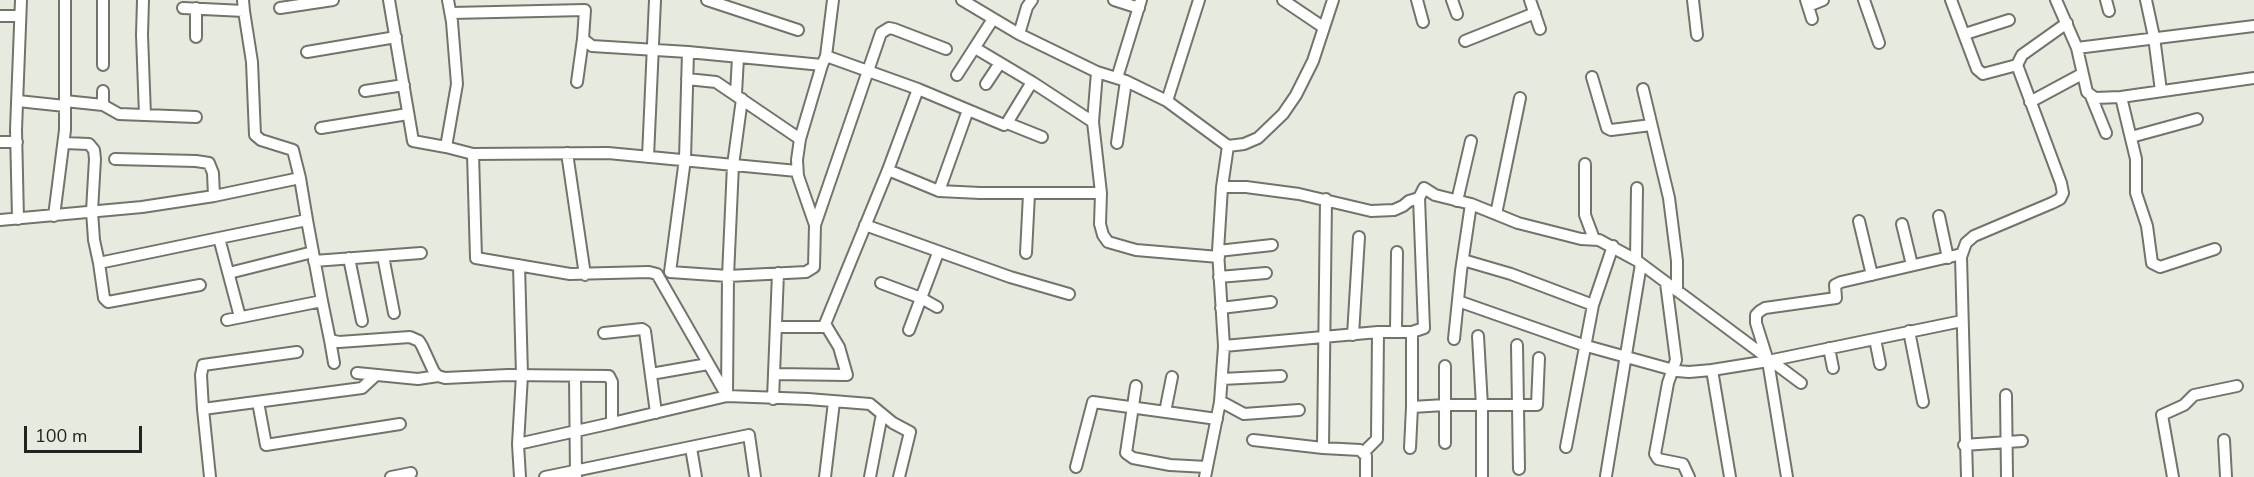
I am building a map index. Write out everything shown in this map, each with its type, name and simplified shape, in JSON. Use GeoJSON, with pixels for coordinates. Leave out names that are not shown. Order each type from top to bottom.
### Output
{"type":"FeatureCollection","features":[{"type":"Feature","properties":{"kind":"street"},"geometry":{"type":"LineString","coordinates":[[18,219],[17,142],[21,0]]}},
{"type":"Feature","properties":{"kind":"street"},"geometry":{"type":"LineString","coordinates":[[54,216],[64,143],[65,0]]}},
{"type":"Feature","properties":{"kind":"street"},"geometry":{"type":"LineString","coordinates":[[103,65],[104,0]]}},
{"type":"Feature","properties":{"kind":"street"},"geometry":{"type":"LineString","coordinates":[[143,0],[145,116]]}},
{"type":"Feature","properties":{"kind":"street"},"geometry":{"type":"LineString","coordinates":[[280,8],[333,0]]}},
{"type":"Feature","properties":{"kind":"street"},"geometry":{"type":"LineString","coordinates":[[389,0],[413,141],[473,154],[608,153],[797,171]]}},
{"type":"Feature","properties":{"kind":"street"},"geometry":{"type":"LineString","coordinates":[[446,147],[457,84],[448,0]]}},
{"type":"Feature","properties":{"kind":"street"},"geometry":{"type":"LineString","coordinates":[[648,156],[655,0]]}},
{"type":"Feature","properties":{"kind":"street"},"geometry":{"type":"LineString","coordinates":[[707,0],[798,30]]}},
{"type":"Feature","properties":{"kind":"street"},"geometry":{"type":"LineString","coordinates":[[815,225],[797,171],[800,139],[824,60],[833,0]]}},
{"type":"Feature","properties":{"kind":"street"},"geometry":{"type":"LineString","coordinates":[[962,0],[1019,34],[1097,72],[1122,80],[1167,101],[1228,146],[1244,144],[1258,138],[1283,114],[1296,95],[1312,61],[1333,0]]}},
{"type":"Feature","properties":{"kind":"street"},"geometry":{"type":"LineString","coordinates":[[1114,0],[1140,4],[1122,80],[1117,143]]}},
{"type":"Feature","properties":{"kind":"street"},"geometry":{"type":"LineString","coordinates":[[1167,101],[1199,0]]}},
{"type":"Feature","properties":{"kind":"street"},"geometry":{"type":"LineString","coordinates":[[1283,0],[1299,5],[1323,27]]}},
{"type":"Feature","properties":{"kind":"street"},"geometry":{"type":"LineString","coordinates":[[1417,0],[1423,22]]}},
{"type":"Feature","properties":{"kind":"street"},"geometry":{"type":"LineString","coordinates":[[1452,0],[1457,14]]}},
{"type":"Feature","properties":{"kind":"street"},"geometry":{"type":"LineString","coordinates":[[1530,0],[1540,29]]}},
{"type":"Feature","properties":{"kind":"street"},"geometry":{"type":"LineString","coordinates":[[1693,0],[1697,35]]}},
{"type":"Feature","properties":{"kind":"street"},"geometry":{"type":"LineString","coordinates":[[1812,19],[1807,3],[1823,0]]}},
{"type":"Feature","properties":{"kind":"street"},"geometry":{"type":"LineString","coordinates":[[1864,0],[1879,43]]}},
{"type":"Feature","properties":{"kind":"street"},"geometry":{"type":"LineString","coordinates":[[1951,0],[1977,69],[1983,74],[2017,65],[2022,56],[2067,23]]}},
{"type":"Feature","properties":{"kind":"street"},"geometry":{"type":"LineString","coordinates":[[2056,0],[2077,48],[2087,92],[2091,96],[2106,133]]}},
{"type":"Feature","properties":{"kind":"street"},"geometry":{"type":"LineString","coordinates":[[2146,0],[2154,37],[2161,91]]}},
{"type":"Feature","properties":{"kind":"street"},"geometry":{"type":"LineString","coordinates":[[1019,34],[1030,1]]}},
{"type":"Feature","properties":{"kind":"street"},"geometry":{"type":"LineString","coordinates":[[183,8],[244,5],[252,62],[255,135],[261,140],[293,150],[334,363]]}},
{"type":"Feature","properties":{"kind":"street"},"geometry":{"type":"LineString","coordinates":[[451,13],[586,5],[577,82]]}},
{"type":"Feature","properties":{"kind":"street"},"geometry":{"type":"LineString","coordinates":[[196,8],[196,37]]}},
{"type":"Feature","properties":{"kind":"street"},"geometry":{"type":"LineString","coordinates":[[1465,41],[1535,13]]}},
{"type":"Feature","properties":{"kind":"street"},"geometry":{"type":"LineString","coordinates":[[0,16],[20,16]]}},
{"type":"Feature","properties":{"kind":"street"},"geometry":{"type":"LineString","coordinates":[[957,75],[993,19]]}},
{"type":"Feature","properties":{"kind":"street"},"geometry":{"type":"LineString","coordinates":[[1965,34],[2009,20]]}},
{"type":"Feature","properties":{"kind":"street"},"geometry":{"type":"LineString","coordinates":[[2077,48],[2254,26]]}},
{"type":"Feature","properties":{"kind":"street"},"geometry":{"type":"LineString","coordinates":[[688,52],[685,159],[670,272],[728,276],[806,272],[814,267],[815,225],[881,33],[889,28],[946,50]]}},
{"type":"Feature","properties":{"kind":"street"},"geometry":{"type":"LineString","coordinates":[[308,52],[396,37]]}},
{"type":"Feature","properties":{"kind":"street"},"geometry":{"type":"LineString","coordinates":[[583,39],[592,46],[738,57],[824,60],[867,71],[918,89],[1004,125],[1007,123],[1042,137]]}},
{"type":"Feature","properties":{"kind":"street"},"geometry":{"type":"LineString","coordinates":[[975,48],[1093,122]]}},
{"type":"Feature","properties":{"kind":"street"},"geometry":{"type":"LineString","coordinates":[[727,396],[728,276],[739,96],[738,57]]}},
{"type":"Feature","properties":{"kind":"street"},"geometry":{"type":"LineString","coordinates":[[986,84],[1000,63]]}},
{"type":"Feature","properties":{"kind":"street"},"geometry":{"type":"LineString","coordinates":[[1966,477],[1962,254],[1966,243],[1974,236],[2052,203],[2060,199],[2062,193],[2061,183],[2017,65]]}},
{"type":"Feature","properties":{"kind":"street"},"geometry":{"type":"LineString","coordinates":[[1097,72],[1093,122],[1101,193],[1100,224],[1108,242],[1136,250],[1218,254],[1272,245]]}},
{"type":"Feature","properties":{"kind":"street"},"geometry":{"type":"LineString","coordinates":[[2030,102],[2082,74]]}},
{"type":"Feature","properties":{"kind":"street"},"geometry":{"type":"LineString","coordinates":[[1592,76],[1607,128],[1611,130],[1651,125]]}},
{"type":"Feature","properties":{"kind":"street"},"geometry":{"type":"LineString","coordinates":[[2091,96],[2095,98],[2121,97],[2254,78]]}},
{"type":"Feature","properties":{"kind":"street"},"geometry":{"type":"LineString","coordinates":[[687,79],[716,82],[800,139]]}},
{"type":"Feature","properties":{"kind":"street"},"geometry":{"type":"LineString","coordinates":[[1007,123],[1032,82]]}},
{"type":"Feature","properties":{"kind":"street"},"geometry":{"type":"LineString","coordinates":[[365,91],[404,86]]}},
{"type":"Feature","properties":{"kind":"street"},"geometry":{"type":"LineString","coordinates":[[1643,88],[1672,219],[1677,261],[1677,291]]}},
{"type":"Feature","properties":{"kind":"street"},"geometry":{"type":"LineString","coordinates":[[774,374],[847,375],[839,347],[825,324],[854,256],[918,89]]}},
{"type":"Feature","properties":{"kind":"street"},"geometry":{"type":"LineString","coordinates":[[103,91],[103,105]]}},
{"type":"Feature","properties":{"kind":"street"},"geometry":{"type":"LineString","coordinates":[[2121,97],[2137,165],[2136,193],[2147,226],[2152,263],[2160,267],[2215,249]]}},
{"type":"Feature","properties":{"kind":"street"},"geometry":{"type":"LineString","coordinates":[[1496,214],[1520,98]]}},
{"type":"Feature","properties":{"kind":"street"},"geometry":{"type":"LineString","coordinates":[[18,101],[103,105],[119,114],[196,117]]}},
{"type":"Feature","properties":{"kind":"street"},"geometry":{"type":"LineString","coordinates":[[939,191],[968,110]]}},
{"type":"Feature","properties":{"kind":"street"},"geometry":{"type":"LineString","coordinates":[[321,128],[408,114]]}},
{"type":"Feature","properties":{"kind":"street"},"geometry":{"type":"LineString","coordinates":[[2131,137],[2197,119]]}},
{"type":"Feature","properties":{"kind":"street"},"geometry":{"type":"LineString","coordinates":[[1457,201],[1471,141]]}},
{"type":"Feature","properties":{"kind":"street"},"geometry":{"type":"LineString","coordinates":[[0,142],[17,142]]}},
{"type":"Feature","properties":{"kind":"street"},"geometry":{"type":"LineString","coordinates":[[64,143],[85,143],[92,146],[95,159],[92,211],[94,240],[104,298],[108,302],[200,285]]}},
{"type":"Feature","properties":{"kind":"street"},"geometry":{"type":"LineString","coordinates":[[1136,386],[1125,450],[1128,456],[1206,472],[1217,419],[1222,379],[1224,346],[1218,254],[1222,187],[1228,146]]}},
{"type":"Feature","properties":{"kind":"street"},"geometry":{"type":"LineString","coordinates":[[567,153],[585,275]]}},
{"type":"Feature","properties":{"kind":"street"},"geometry":{"type":"LineString","coordinates":[[473,154],[476,258],[585,275],[649,272],[657,274],[727,396]]}},
{"type":"Feature","properties":{"kind":"street"},"geometry":{"type":"LineString","coordinates":[[115,159],[196,160],[209,163],[213,173],[214,196]]}},
{"type":"Feature","properties":{"kind":"street"},"geometry":{"type":"LineString","coordinates":[[1585,164],[1585,215],[1594,240]]}},
{"type":"Feature","properties":{"kind":"street"},"geometry":{"type":"LineString","coordinates":[[888,170],[939,191],[1029,194],[1101,193]]}},
{"type":"Feature","properties":{"kind":"street"},"geometry":{"type":"LineString","coordinates":[[0,220],[142,207],[214,196],[300,178]]}},
{"type":"Feature","properties":{"kind":"street"},"geometry":{"type":"LineString","coordinates":[[1222,187],[1246,187],[1326,199],[1371,211],[1394,210],[1419,198]]}},
{"type":"Feature","properties":{"kind":"street"},"geometry":{"type":"LineString","coordinates":[[1224,346],[1324,339],[1377,332],[1412,332],[1424,328],[1419,198],[1424,188],[1428,192],[1471,204],[1518,223],[1581,239],[1599,240],[1613,246],[1639,262],[1800,383]]}},
{"type":"Feature","properties":{"kind":"street"},"geometry":{"type":"LineString","coordinates":[[1606,476],[1639,262],[1637,188]]}},
{"type":"Feature","properties":{"kind":"street"},"geometry":{"type":"LineString","coordinates":[[1026,253],[1029,194]]}},
{"type":"Feature","properties":{"kind":"street"},"geometry":{"type":"LineString","coordinates":[[1323,448],[1326,199]]}},
{"type":"Feature","properties":{"kind":"street"},"geometry":{"type":"LineString","coordinates":[[1454,339],[1471,204]]}},
{"type":"Feature","properties":{"kind":"street"},"geometry":{"type":"LineString","coordinates":[[1940,216],[1948,258]]}},
{"type":"Feature","properties":{"kind":"street"},"geometry":{"type":"LineString","coordinates":[[99,263],[307,220]]}},
{"type":"Feature","properties":{"kind":"street"},"geometry":{"type":"LineString","coordinates":[[1859,221],[1872,275]]}},
{"type":"Feature","properties":{"kind":"street"},"geometry":{"type":"LineString","coordinates":[[1902,224],[1912,265]]}},
{"type":"Feature","properties":{"kind":"street"},"geometry":{"type":"LineString","coordinates":[[865,225],[938,253],[1069,294]]}},
{"type":"Feature","properties":{"kind":"street"},"geometry":{"type":"LineString","coordinates":[[1353,335],[1359,237]]}},
{"type":"Feature","properties":{"kind":"street"},"geometry":{"type":"LineString","coordinates":[[219,238],[240,318]]}},
{"type":"Feature","properties":{"kind":"street"},"geometry":{"type":"LineString","coordinates":[[1566,447],[1593,305],[1613,246]]}},
{"type":"Feature","properties":{"kind":"street"},"geometry":{"type":"LineString","coordinates":[[1396,252],[1396,331]]}},
{"type":"Feature","properties":{"kind":"street"},"geometry":{"type":"LineString","coordinates":[[229,273],[313,257],[349,258],[421,253]]}},
{"type":"Feature","properties":{"kind":"street"},"geometry":{"type":"LineString","coordinates":[[909,330],[938,253]]}},
{"type":"Feature","properties":{"kind":"street"},"geometry":{"type":"LineString","coordinates":[[1787,477],[1768,361],[1756,323],[1756,315],[1765,308],[1836,298],[1836,285],[1962,254]]}},
{"type":"Feature","properties":{"kind":"street"},"geometry":{"type":"LineString","coordinates":[[383,256],[394,313]]}},
{"type":"Feature","properties":{"kind":"street"},"geometry":{"type":"LineString","coordinates":[[349,258],[362,321]]}},
{"type":"Feature","properties":{"kind":"street"},"geometry":{"type":"LineString","coordinates":[[1463,260],[1511,274],[1593,305]]}},
{"type":"Feature","properties":{"kind":"street"},"geometry":{"type":"LineString","coordinates":[[519,265],[522,375],[518,444],[520,477]]}},
{"type":"Feature","properties":{"kind":"street"},"geometry":{"type":"LineString","coordinates":[[773,399],[778,273]]}},
{"type":"Feature","properties":{"kind":"street"},"geometry":{"type":"LineString","coordinates":[[1220,277],[1266,273]]}},
{"type":"Feature","properties":{"kind":"street"},"geometry":{"type":"LineString","coordinates":[[881,283],[921,298],[937,307]]}},
{"type":"Feature","properties":{"kind":"street"},"geometry":{"type":"LineString","coordinates":[[1666,283],[1676,355],[1654,454],[1658,459],[1683,464],[1689,477]]}},
{"type":"Feature","properties":{"kind":"street"},"geometry":{"type":"LineString","coordinates":[[228,320],[322,301]]}},
{"type":"Feature","properties":{"kind":"street"},"geometry":{"type":"LineString","coordinates":[[1458,301],[1586,346],[1626,355],[1673,370],[1689,372],[1768,361],[1962,321]]}},
{"type":"Feature","properties":{"kind":"street"},"geometry":{"type":"LineString","coordinates":[[1221,308],[1271,302]]}},
{"type":"Feature","properties":{"kind":"street"},"geometry":{"type":"LineString","coordinates":[[776,327],[826,327]]}},
{"type":"Feature","properties":{"kind":"street"},"geometry":{"type":"LineString","coordinates":[[604,333],[644,330],[656,414]]}},
{"type":"Feature","properties":{"kind":"street"},"geometry":{"type":"LineString","coordinates":[[1364,452],[1377,439],[1377,332]]}},
{"type":"Feature","properties":{"kind":"street"},"geometry":{"type":"LineString","coordinates":[[1410,448],[1412,332]]}},
{"type":"Feature","properties":{"kind":"street"},"geometry":{"type":"LineString","coordinates":[[1909,332],[1923,402]]}},
{"type":"Feature","properties":{"kind":"street"},"geometry":{"type":"LineString","coordinates":[[330,340],[339,342],[410,336],[419,341],[438,376]]}},
{"type":"Feature","properties":{"kind":"street"},"geometry":{"type":"LineString","coordinates":[[1478,336],[1482,406],[1482,477]]}},
{"type":"Feature","properties":{"kind":"street"},"geometry":{"type":"LineString","coordinates":[[1875,339],[1880,364]]}},
{"type":"Feature","properties":{"kind":"street"},"geometry":{"type":"LineString","coordinates":[[1517,345],[1519,469]]}},
{"type":"Feature","properties":{"kind":"street"},"geometry":{"type":"LineString","coordinates":[[1829,348],[1833,368]]}},
{"type":"Feature","properties":{"kind":"street"},"geometry":{"type":"LineString","coordinates":[[210,477],[201,375],[203,365],[297,352]]}},
{"type":"Feature","properties":{"kind":"street"},"geometry":{"type":"LineString","coordinates":[[1412,407],[1538,404],[1539,358]]}},
{"type":"Feature","properties":{"kind":"street"},"geometry":{"type":"LineString","coordinates":[[651,374],[708,364]]}},
{"type":"Feature","properties":{"kind":"street"},"geometry":{"type":"LineString","coordinates":[[1445,366],[1445,443]]}},
{"type":"Feature","properties":{"kind":"street"},"geometry":{"type":"LineString","coordinates":[[1712,370],[1730,477]]}},
{"type":"Feature","properties":{"kind":"street"},"geometry":{"type":"LineString","coordinates":[[357,373],[418,379],[438,376],[456,378],[604,375],[610,377],[612,382],[612,423]]}},
{"type":"Feature","properties":{"kind":"street"},"geometry":{"type":"LineString","coordinates":[[204,409],[362,388],[376,375]]}},
{"type":"Feature","properties":{"kind":"street"},"geometry":{"type":"LineString","coordinates":[[575,376],[576,474]]}},
{"type":"Feature","properties":{"kind":"street"},"geometry":{"type":"LineString","coordinates":[[1222,379],[1281,376]]}},
{"type":"Feature","properties":{"kind":"street"},"geometry":{"type":"LineString","coordinates":[[1165,412],[1172,377]]}},
{"type":"Feature","properties":{"kind":"street"},"geometry":{"type":"LineString","coordinates":[[2173,477],[2162,415],[2184,405],[2194,395],[2237,386]]}},
{"type":"Feature","properties":{"kind":"street"},"geometry":{"type":"LineString","coordinates":[[2006,395],[2007,477]]}},
{"type":"Feature","properties":{"kind":"street"},"geometry":{"type":"LineString","coordinates":[[518,444],[727,396],[870,404],[910,432],[899,477]]}},
{"type":"Feature","properties":{"kind":"street"},"geometry":{"type":"LineString","coordinates":[[1220,400],[1244,414],[1299,410]]}},
{"type":"Feature","properties":{"kind":"street"},"geometry":{"type":"LineString","coordinates":[[258,402],[266,445],[400,424]]}},
{"type":"Feature","properties":{"kind":"street"},"geometry":{"type":"LineString","coordinates":[[825,477],[834,402]]}},
{"type":"Feature","properties":{"kind":"street"},"geometry":{"type":"LineString","coordinates":[[1076,467],[1093,402],[1217,419]]}},
{"type":"Feature","properties":{"kind":"street"},"geometry":{"type":"LineString","coordinates":[[870,477],[882,414]]}},
{"type":"Feature","properties":{"kind":"street"},"geometry":{"type":"LineString","coordinates":[[545,477],[576,474],[749,435],[755,477]]}},
{"type":"Feature","properties":{"kind":"street"},"geometry":{"type":"LineString","coordinates":[[1252,440],[1355,449],[1364,452]]}},
{"type":"Feature","properties":{"kind":"street"},"geometry":{"type":"LineString","coordinates":[[2224,440],[2226,477]]}},
{"type":"Feature","properties":{"kind":"street"},"geometry":{"type":"LineString","coordinates":[[1964,445],[2022,441]]}},
{"type":"Feature","properties":{"kind":"street"},"geometry":{"type":"LineString","coordinates":[[691,448],[696,477]]}},
{"type":"Feature","properties":{"kind":"street"},"geometry":{"type":"LineString","coordinates":[[1364,452],[1366,477]]}},
{"type":"Feature","properties":{"kind":"street"},"geometry":{"type":"LineString","coordinates":[[390,477],[411,473]]}}]}
